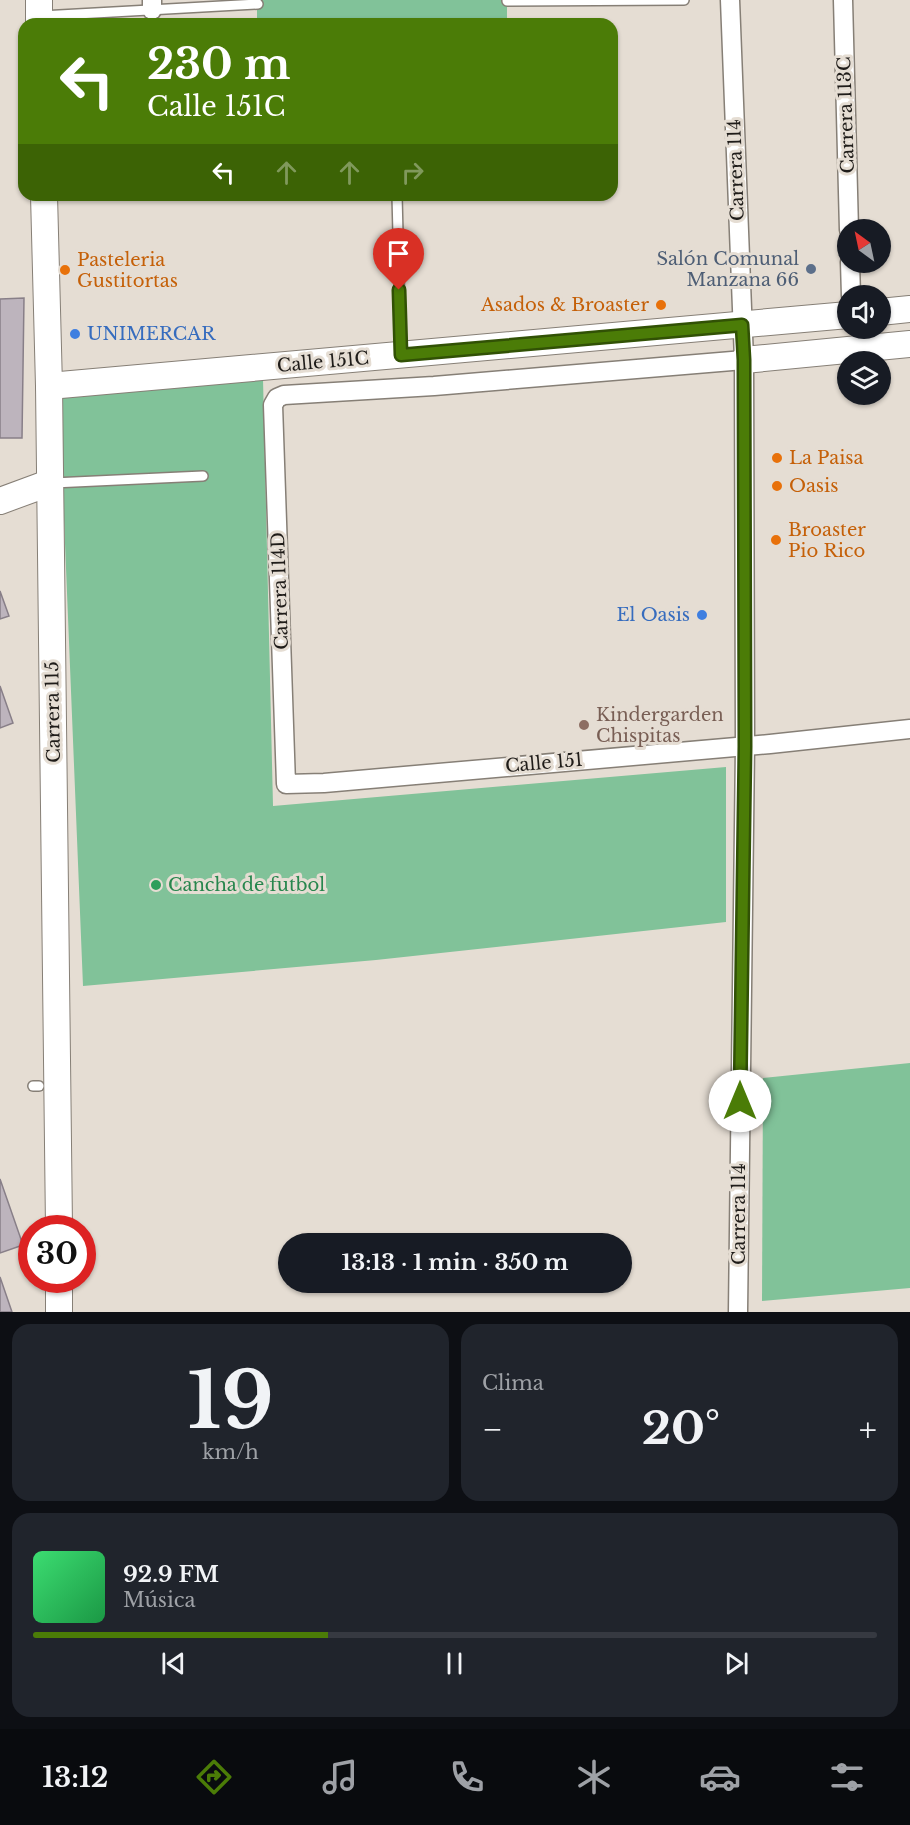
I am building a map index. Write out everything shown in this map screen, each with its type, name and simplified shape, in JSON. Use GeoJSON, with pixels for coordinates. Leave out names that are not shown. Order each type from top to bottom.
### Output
{"type":"FeatureCollection","features":[{"type":"Feature","properties":{"kind":"street","name":"Carrera 114"},"geometry":{"type":"LineString","coordinates":[[730,0],[744,360],[745,746],[738,1312]]}},
{"type":"Feature","properties":{"kind":"street","name":"Carrera 113C"},"geometry":{"type":"LineString","coordinates":[[843,0],[849,219]]}},
{"type":"Feature","properties":{"kind":"street","name":"Carrera 115"},"geometry":{"type":"LineString","coordinates":[[44,201],[49,386],[59,1215]]}},
{"type":"Feature","properties":{"kind":"street"},"geometry":{"type":"LineString","coordinates":[[891,311],[910,309]]}},
{"type":"Feature","properties":{"kind":"street","name":"Calle 151C"},"geometry":{"type":"LineString","coordinates":[[49,386],[837,316]]}},
{"type":"Feature","properties":{"kind":"street","name":"Calle 151C"},"geometry":{"type":"LineString","coordinates":[[277,399],[284,395],[434,386],[910,344]]}},
{"type":"Feature","properties":{"kind":"street","name":"Carrera 114D"},"geometry":{"type":"LineString","coordinates":[[277,399],[273,405],[286,784]]}},
{"type":"Feature","properties":{"kind":"street"},"geometry":{"type":"LineString","coordinates":[[0,501],[50,483]]}},
{"type":"Feature","properties":{"kind":"street","name":"Calle 151"},"geometry":{"type":"LineString","coordinates":[[286,784],[324,783],[745,746],[910,729]]}},
{"type":"Feature","properties":{"kind":"street"},"geometry":{"type":"LineString","coordinates":[[59,1293],[59,1312]]}},
{"type":"Feature","properties":{"kind":"lane"},"geometry":{"type":"LineString","coordinates":[[507,1],[684,0]]}},
{"type":"Feature","properties":{"kind":"lane"},"geometry":{"type":"LineString","coordinates":[[39,13],[152,5],[258,4]]}},
{"type":"Feature","properties":{"kind":"lane"},"geometry":{"type":"LineString","coordinates":[[397,201],[401,355]]}},
{"type":"Feature","properties":{"kind":"lane"},"geometry":{"type":"LineString","coordinates":[[50,483],[203,476]]}},
{"type":"Feature","properties":{"kind":"green space"},"geometry":{"type":"Polygon","coordinates":[[[257,0],[507,0],[507,18],[257,18],[257,0]]]}},
{"type":"Feature","properties":{"kind":"green space"},"geometry":{"type":"Polygon","coordinates":[[[263,379],[273,806],[726,767],[726,922],[376,960],[83,986],[59,396],[263,379]]]}},
{"type":"Feature","properties":{"kind":"green space"},"geometry":{"type":"Polygon","coordinates":[[[910,1063],[910,1288],[762,1301],[763,1078],[910,1063]]]}},
{"type":"Feature","properties":{"kind":"building"},"geometry":{"type":"Polygon","coordinates":[[[24,298],[22,438],[0,438],[0,299],[24,298]]]}},
{"type":"Feature","properties":{"kind":"building"},"geometry":{"type":"Polygon","coordinates":[[[0,591],[9,616],[0,619],[0,591]]]}},
{"type":"Feature","properties":{"kind":"building"},"geometry":{"type":"Polygon","coordinates":[[[0,686],[13,723],[0,728],[0,686]]]}},
{"type":"Feature","properties":{"kind":"building"},"geometry":{"type":"Polygon","coordinates":[[[0,1179],[18,1231],[18,1247],[0,1253],[0,1179]]]}},
{"type":"Feature","properties":{"kind":"building"},"geometry":{"type":"Polygon","coordinates":[[[0,1277],[12,1312],[0,1312],[0,1277]]]}},
{"type":"Feature","properties":{"kind":"place","name":"Salón Comunal Manzana 66"},"geometry":{"type":"Point","coordinates":[811,269]}},
{"type":"Feature","properties":{"kind":"place","name":"Pasteleria Gustitortas"},"geometry":{"type":"Point","coordinates":[65,270]}},
{"type":"Feature","properties":{"kind":"place","name":"Asados & Broaster"},"geometry":{"type":"Point","coordinates":[661,305]}},
{"type":"Feature","properties":{"kind":"place","name":"UNIMERCAR"},"geometry":{"type":"Point","coordinates":[75,334]}},
{"type":"Feature","properties":{"kind":"place","name":"La Paisa"},"geometry":{"type":"Point","coordinates":[777,458]}},
{"type":"Feature","properties":{"kind":"place","name":"Oasis"},"geometry":{"type":"Point","coordinates":[777,486]}},
{"type":"Feature","properties":{"kind":"place","name":"Broaster Pio Rico"},"geometry":{"type":"Point","coordinates":[776,540]}},
{"type":"Feature","properties":{"kind":"place","name":"El Oasis"},"geometry":{"type":"Point","coordinates":[702,615]}},
{"type":"Feature","properties":{"kind":"place","name":"Kindergarden Chispitas"},"geometry":{"type":"Point","coordinates":[584,725]}},
{"type":"Feature","properties":{"kind":"place","name":"Cancha de futbol"},"geometry":{"type":"Point","coordinates":[156,885]}},
{"type":"Feature","properties":{"kind":"route"},"geometry":{"type":"LineString","coordinates":[[399,290],[401,355],[742,325],[745,746],[740,1101]]}}]}
